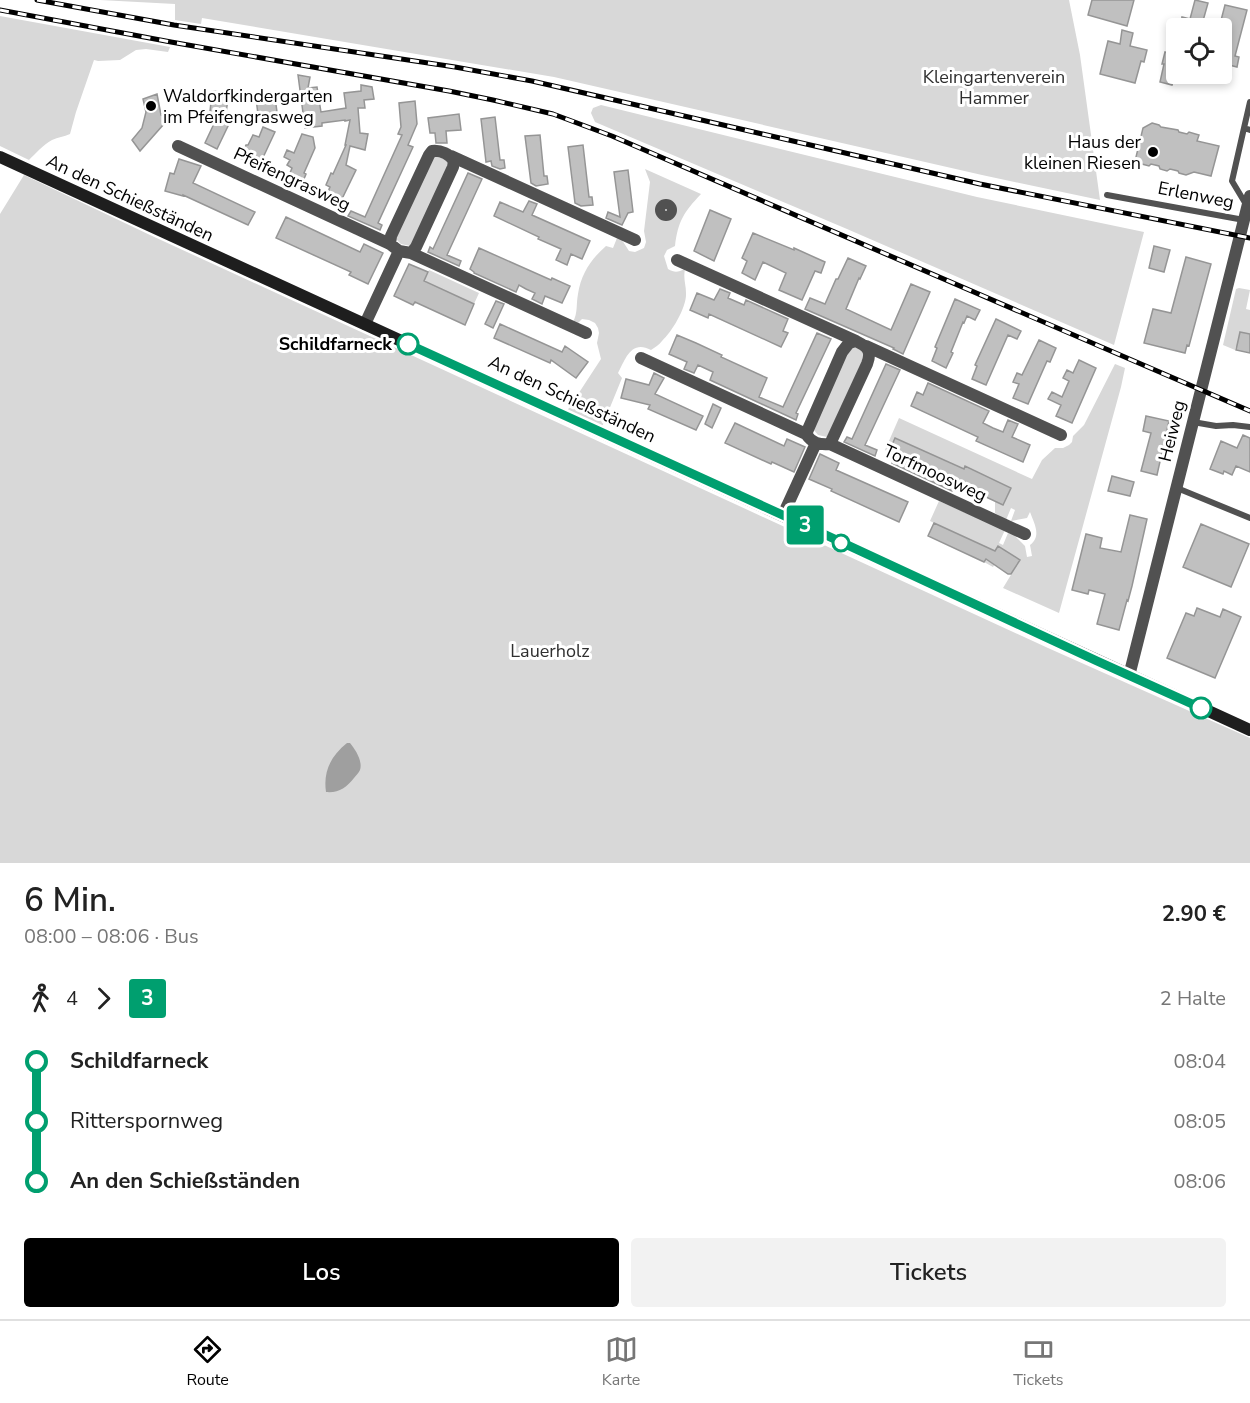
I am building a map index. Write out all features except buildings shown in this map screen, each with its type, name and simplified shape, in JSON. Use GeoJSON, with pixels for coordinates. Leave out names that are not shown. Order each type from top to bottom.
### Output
{"type":"FeatureCollection","features":[{"type":"Feature","properties":{"kind":"street","name":"Pfeifengrasweg"},"geometry":{"type":"LineString","coordinates":[[178,146],[586,333]]}},
{"type":"Feature","properties":{"kind":"street"},"geometry":{"type":"LineString","coordinates":[[400,249],[391,236],[432,151],[451,156],[635,240]]}},
{"type":"Feature","properties":{"kind":"street"},"geometry":{"type":"LineString","coordinates":[[400,249],[416,248],[453,167],[454,161],[451,156]]}},
{"type":"Feature","properties":{"kind":"street","name":"An den Schießständen"},"geometry":{"type":"LineString","coordinates":[[0,157],[1250,730]]}},
{"type":"Feature","properties":{"kind":"street","name":"Heiweg"},"geometry":{"type":"LineString","coordinates":[[1129,676],[1249,201]]}},
{"type":"Feature","properties":{"kind":"street"},"geometry":{"type":"LineString","coordinates":[[365,324],[400,249]]}},
{"type":"Feature","properties":{"kind":"street"},"geometry":{"type":"LineString","coordinates":[[677,260],[1061,435]]}},
{"type":"Feature","properties":{"kind":"street"},"geometry":{"type":"LineString","coordinates":[[641,358],[806,434],[816,443],[830,444],[867,364],[870,354],[861,344],[849,343],[842,352],[806,434]]}},
{"type":"Feature","properties":{"kind":"street"},"geometry":{"type":"LineString","coordinates":[[783,515],[816,443]]}},
{"type":"Feature","properties":{"kind":"street","name":"Torfmoosweg"},"geometry":{"type":"LineString","coordinates":[[830,444],[1025,534]]}},
{"type":"Feature","properties":{"kind":"lane"},"geometry":{"type":"LineString","coordinates":[[1249,201],[1232,182],[1247,129],[1250,102]]}},
{"type":"Feature","properties":{"kind":"lane","name":"Erlenweg"},"geometry":{"type":"LineString","coordinates":[[1107,195],[1244,220]]}},
{"type":"Feature","properties":{"kind":"lane"},"geometry":{"type":"LineString","coordinates":[[1193,422],[1216,426],[1250,427]]}},
{"type":"Feature","properties":{"kind":"lane"},"geometry":{"type":"LineString","coordinates":[[1177,488],[1250,518]]}},
{"type":"Feature","properties":{"kind":"green space","name":"Kleingartenverein Hammer"},"geometry":{"type":"Polygon","coordinates":[[[100,0],[1069,0],[1080,55],[1100,200],[554,77],[202,18],[201,24],[175,20],[175,4],[100,0]]]}},
{"type":"Feature","properties":{"kind":"green space"},"geometry":{"type":"Polygon","coordinates":[[[0,16],[170,47],[168,52],[136,50],[120,60],[94,60],[70,134],[49,142],[29,160],[0,146],[0,16]]]}},
{"type":"Feature","properties":{"kind":"green space"},"geometry":{"type":"Polygon","coordinates":[[[601,105],[977,197],[1144,232],[1114,345],[595,122],[591,113],[593,108],[601,105]]]}},
{"type":"Feature","properties":{"kind":"green space"},"geometry":{"type":"Polygon","coordinates":[[[439,156],[449,162],[449,169],[410,246],[401,244],[395,238],[432,158],[439,156]]]}},
{"type":"Feature","properties":{"kind":"green space"},"geometry":{"type":"Polygon","coordinates":[[[645,169],[701,194],[683,217],[675,246],[667,250],[664,256],[668,269],[676,272],[685,269],[686,299],[678,319],[660,344],[651,350],[638,347],[626,357],[618,373],[622,378],[602,427],[567,411],[601,359],[597,343],[599,333],[595,323],[582,319],[577,324],[573,322],[582,280],[591,262],[601,251],[606,246],[613,248],[617,238],[622,240],[629,251],[635,252],[644,248],[650,182],[645,169]]]}},
{"type":"Feature","properties":{"kind":"green space","name":"Lauerholz"},"geometry":{"type":"Polygon","coordinates":[[[24,175],[1048,648],[1250,738],[1250,863],[0,863],[0,214],[24,175]]]}},
{"type":"Feature","properties":{"kind":"green space"},"geometry":{"type":"Polygon","coordinates":[[[429,270],[479,293],[474,304],[424,281],[429,270]]]}},
{"type":"Feature","properties":{"kind":"green space"},"geometry":{"type":"Polygon","coordinates":[[[1236,289],[1250,290],[1246,309],[1250,310],[1250,334],[1240,332],[1235,350],[1223,345],[1236,289]]]}},
{"type":"Feature","properties":{"kind":"green space"},"geometry":{"type":"Polygon","coordinates":[[[856,347],[866,353],[827,437],[818,435],[813,429],[849,349],[856,347]]]}},
{"type":"Feature","properties":{"kind":"green space"},"geometry":{"type":"Polygon","coordinates":[[[1115,364],[1125,368],[1121,387],[1059,613],[1003,588],[1020,560],[1004,550],[993,567],[984,562],[990,549],[930,521],[939,501],[1005,530],[999,543],[1003,545],[1008,533],[1013,534],[1025,546],[1027,557],[1032,556],[1030,545],[1036,538],[1036,534],[1030,512],[1027,518],[1011,521],[1015,510],[1011,508],[1006,520],[995,513],[995,501],[1003,505],[1011,488],[994,480],[986,497],[985,494],[975,493],[965,467],[957,483],[952,464],[896,438],[889,452],[885,450],[899,418],[1032,479],[1042,460],[1055,448],[1063,448],[1072,442],[1073,436],[1084,425],[1115,364]]]}},
{"type":"Feature","properties":{"kind":"shaded area"},"geometry":{"type":"Polygon","coordinates":[[[347,743],[350,743],[358,755],[360,771],[342,789],[326,792],[325,784],[329,764],[347,743]]]}},
{"type":"Feature","properties":{"kind":"railway"},"geometry":{"type":"LineString","coordinates":[[37,0],[174,25],[455,67],[532,81],[980,184],[1250,238]]}},
{"type":"Feature","properties":{"kind":"railway"},"geometry":{"type":"LineString","coordinates":[[0,10],[449,91],[553,114],[612,136],[1250,411]]}},
{"type":"Feature","properties":{"kind":"bus line","name":"3"},"geometry":{"type":"LineString","coordinates":[[408,344],[1201,708]]}},
{"type":"Feature","properties":{"kind":"place","name":"Waldorfkindergarten im Pfeifengrasweg"},"geometry":{"type":"Point","coordinates":[151,106]}},
{"type":"Feature","properties":{"kind":"place","name":"Haus der kleinen Riesen"},"geometry":{"type":"Point","coordinates":[1153,152]}},
{"type":"Feature","properties":{"kind":"place","name":"Schildfarneck"},"geometry":{"type":"Point","coordinates":[408,344]}}]}
